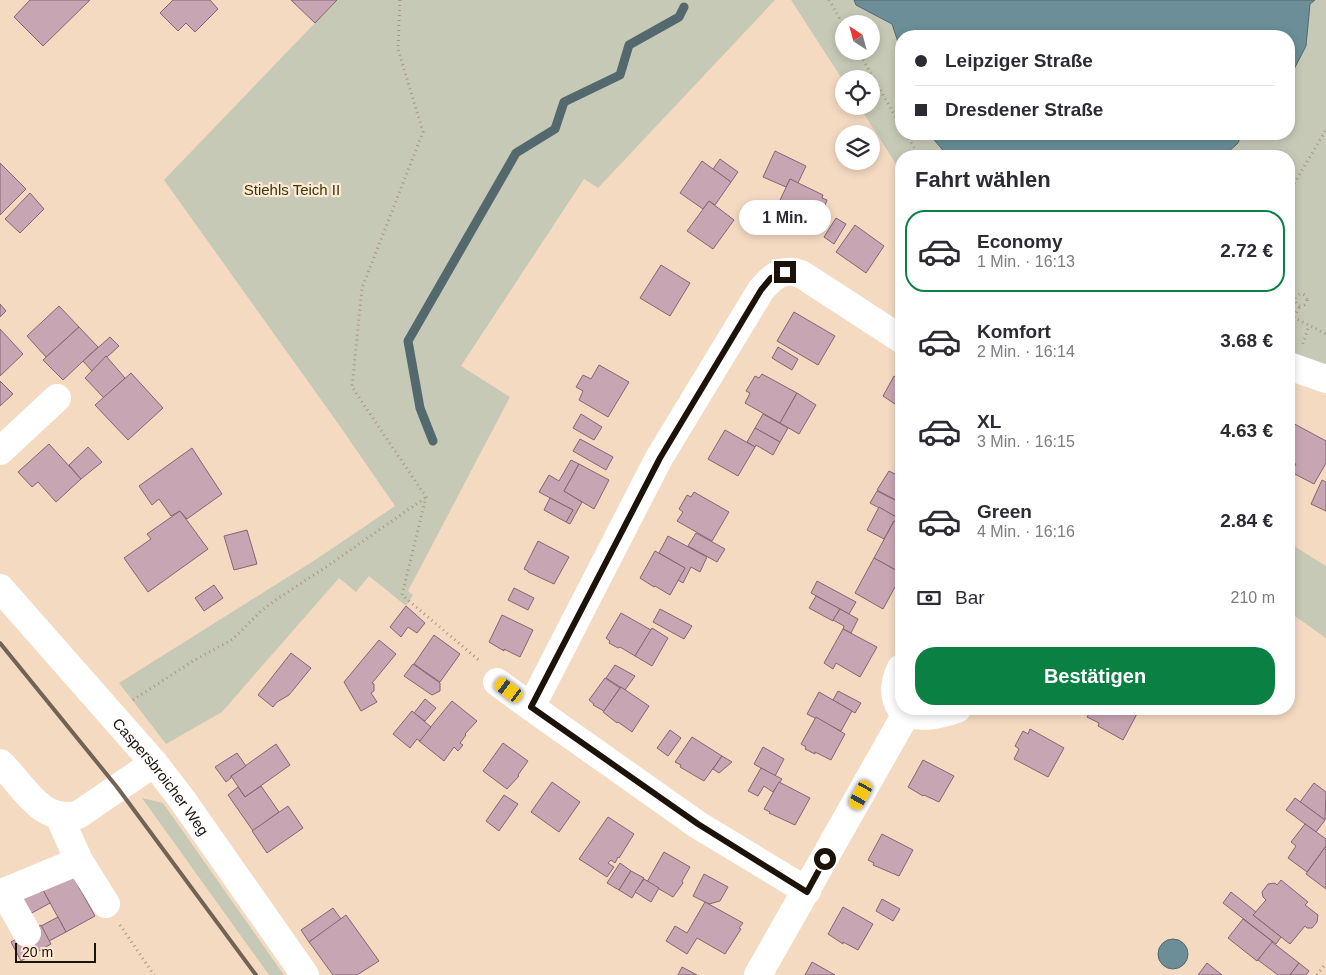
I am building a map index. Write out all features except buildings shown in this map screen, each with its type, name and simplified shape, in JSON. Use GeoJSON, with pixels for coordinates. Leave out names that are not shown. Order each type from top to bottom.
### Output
{"type":"FeatureCollection","features":[{"type":"Feature","properties":{"kind":"street"},"geometry":{"type":"LineString","coordinates":[[531,707],[660,458],[761,290],[771,278],[785,272],[801,274],[895,335]]}},
{"type":"Feature","properties":{"kind":"street"},"geometry":{"type":"LineString","coordinates":[[1295,368],[1326,379]]}},
{"type":"Feature","properties":{"kind":"street"},"geometry":{"type":"LineString","coordinates":[[0,451],[58,398]]}},
{"type":"Feature","properties":{"kind":"street","name":"Caspersbroicher Weg"},"geometry":{"type":"LineString","coordinates":[[0,588],[154,762],[305,975]]}},
{"type":"Feature","properties":{"kind":"street"},"geometry":{"type":"LineString","coordinates":[[497,682],[698,824],[807,892]]}},
{"type":"Feature","properties":{"kind":"street"},"geometry":{"type":"LineString","coordinates":[[758,975],[807,892],[900,715]]}},
{"type":"Feature","properties":{"kind":"street"},"geometry":{"type":"LineString","coordinates":[[916,715],[921,717],[939,715]]}},
{"type":"Feature","properties":{"kind":"street"},"geometry":{"type":"LineString","coordinates":[[0,763],[12,774],[37,804],[47,812],[69,817],[78,815],[154,762]]}},
{"type":"Feature","properties":{"kind":"street"},"geometry":{"type":"LineString","coordinates":[[59,816],[79,860],[106,904]]}},
{"type":"Feature","properties":{"kind":"street"},"geometry":{"type":"LineString","coordinates":[[28,933],[4,892],[79,860]]}},
{"type":"Feature","properties":{"kind":"path"},"geometry":{"type":"LineString","coordinates":[[400,0],[398,49],[423,132],[362,288],[352,387],[426,498],[402,595],[485,664],[497,682]]}},
{"type":"Feature","properties":{"kind":"path"},"geometry":{"type":"LineString","coordinates":[[829,0],[838,15]]}},
{"type":"Feature","properties":{"kind":"path"},"geometry":{"type":"LineString","coordinates":[[863,60],[895,116]]}},
{"type":"Feature","properties":{"kind":"path"},"geometry":{"type":"LineString","coordinates":[[1295,182],[1326,130]]}},
{"type":"Feature","properties":{"kind":"path"},"geometry":{"type":"LineString","coordinates":[[1295,311],[1300,306]]}},
{"type":"Feature","properties":{"kind":"path"},"geometry":{"type":"LineString","coordinates":[[1295,317],[1326,334]]}},
{"type":"Feature","properties":{"kind":"path"},"geometry":{"type":"LineString","coordinates":[[112,715],[166,678],[233,639],[261,611],[274,601],[426,498]]}},
{"type":"Feature","properties":{"kind":"path"},"geometry":{"type":"LineString","coordinates":[[106,904],[154,975]]}},
{"type":"Feature","properties":{"kind":"path"},"geometry":{"type":"LineString","coordinates":[[1317,975],[1326,963]]}},
{"type":"Feature","properties":{"kind":"green space","name":"Stiehls Teich II"},"geometry":{"type":"Polygon","coordinates":[[[337,0],[775,0],[598,188],[584,179],[461,366],[510,397],[408,591],[413,595],[406,606],[369,576],[356,592],[339,578],[222,712],[166,744],[119,683],[315,560],[395,506],[164,180],[337,0]]]}},
{"type":"Feature","properties":{"kind":"green space"},"geometry":{"type":"Polygon","coordinates":[[[791,0],[1326,0],[1326,368],[1295,357],[1295,150],[895,150],[895,163],[880,139],[880,125],[871,125],[865,115],[880,115],[880,70],[836,70],[791,0]]]}},
{"type":"Feature","properties":{"kind":"green space"},"geometry":{"type":"Polygon","coordinates":[[[1295,547],[1326,566],[1326,638],[1295,616],[1295,547]]]}},
{"type":"Feature","properties":{"kind":"green space"},"geometry":{"type":"Polygon","coordinates":[[[142,798],[163,803],[284,975],[269,975],[142,798]]]}},
{"type":"Feature","properties":{"kind":"water"},"geometry":{"type":"Polygon","coordinates":[[[854,0],[1315,0],[1310,4],[1306,46],[1295,67],[1295,30],[895,30],[895,33],[892,24],[880,18],[880,15],[875,15],[856,5],[854,0]]]}},
{"type":"Feature","properties":{"kind":"water"},"geometry":{"type":"Polygon","coordinates":[[[934,140],[1239,140],[1230,150],[943,150],[934,140]]]}},
{"type":"Feature","properties":{"kind":"water"},"geometry":{"type":"Polygon","coordinates":[[[1173,939],[1184,943],[1188,954],[1184,965],[1173,969],[1162,965],[1158,954],[1162,943],[1173,939]]]}},
{"type":"Feature","properties":{"kind":"waterway"},"geometry":{"type":"LineString","coordinates":[[433,441],[420,408],[408,341],[516,153],[555,129],[564,102],[620,75],[629,45],[679,17],[684,7]]}},
{"type":"Feature","properties":{"kind":"railway"},"geometry":{"type":"LineString","coordinates":[[0,643],[117,787],[256,975]]}},
{"type":"Feature","properties":{"kind":"route"},"geometry":{"type":"LineString","coordinates":[[785,272],[771,278],[761,290],[660,458],[531,707],[698,824],[807,892],[825,859]]}}]}
